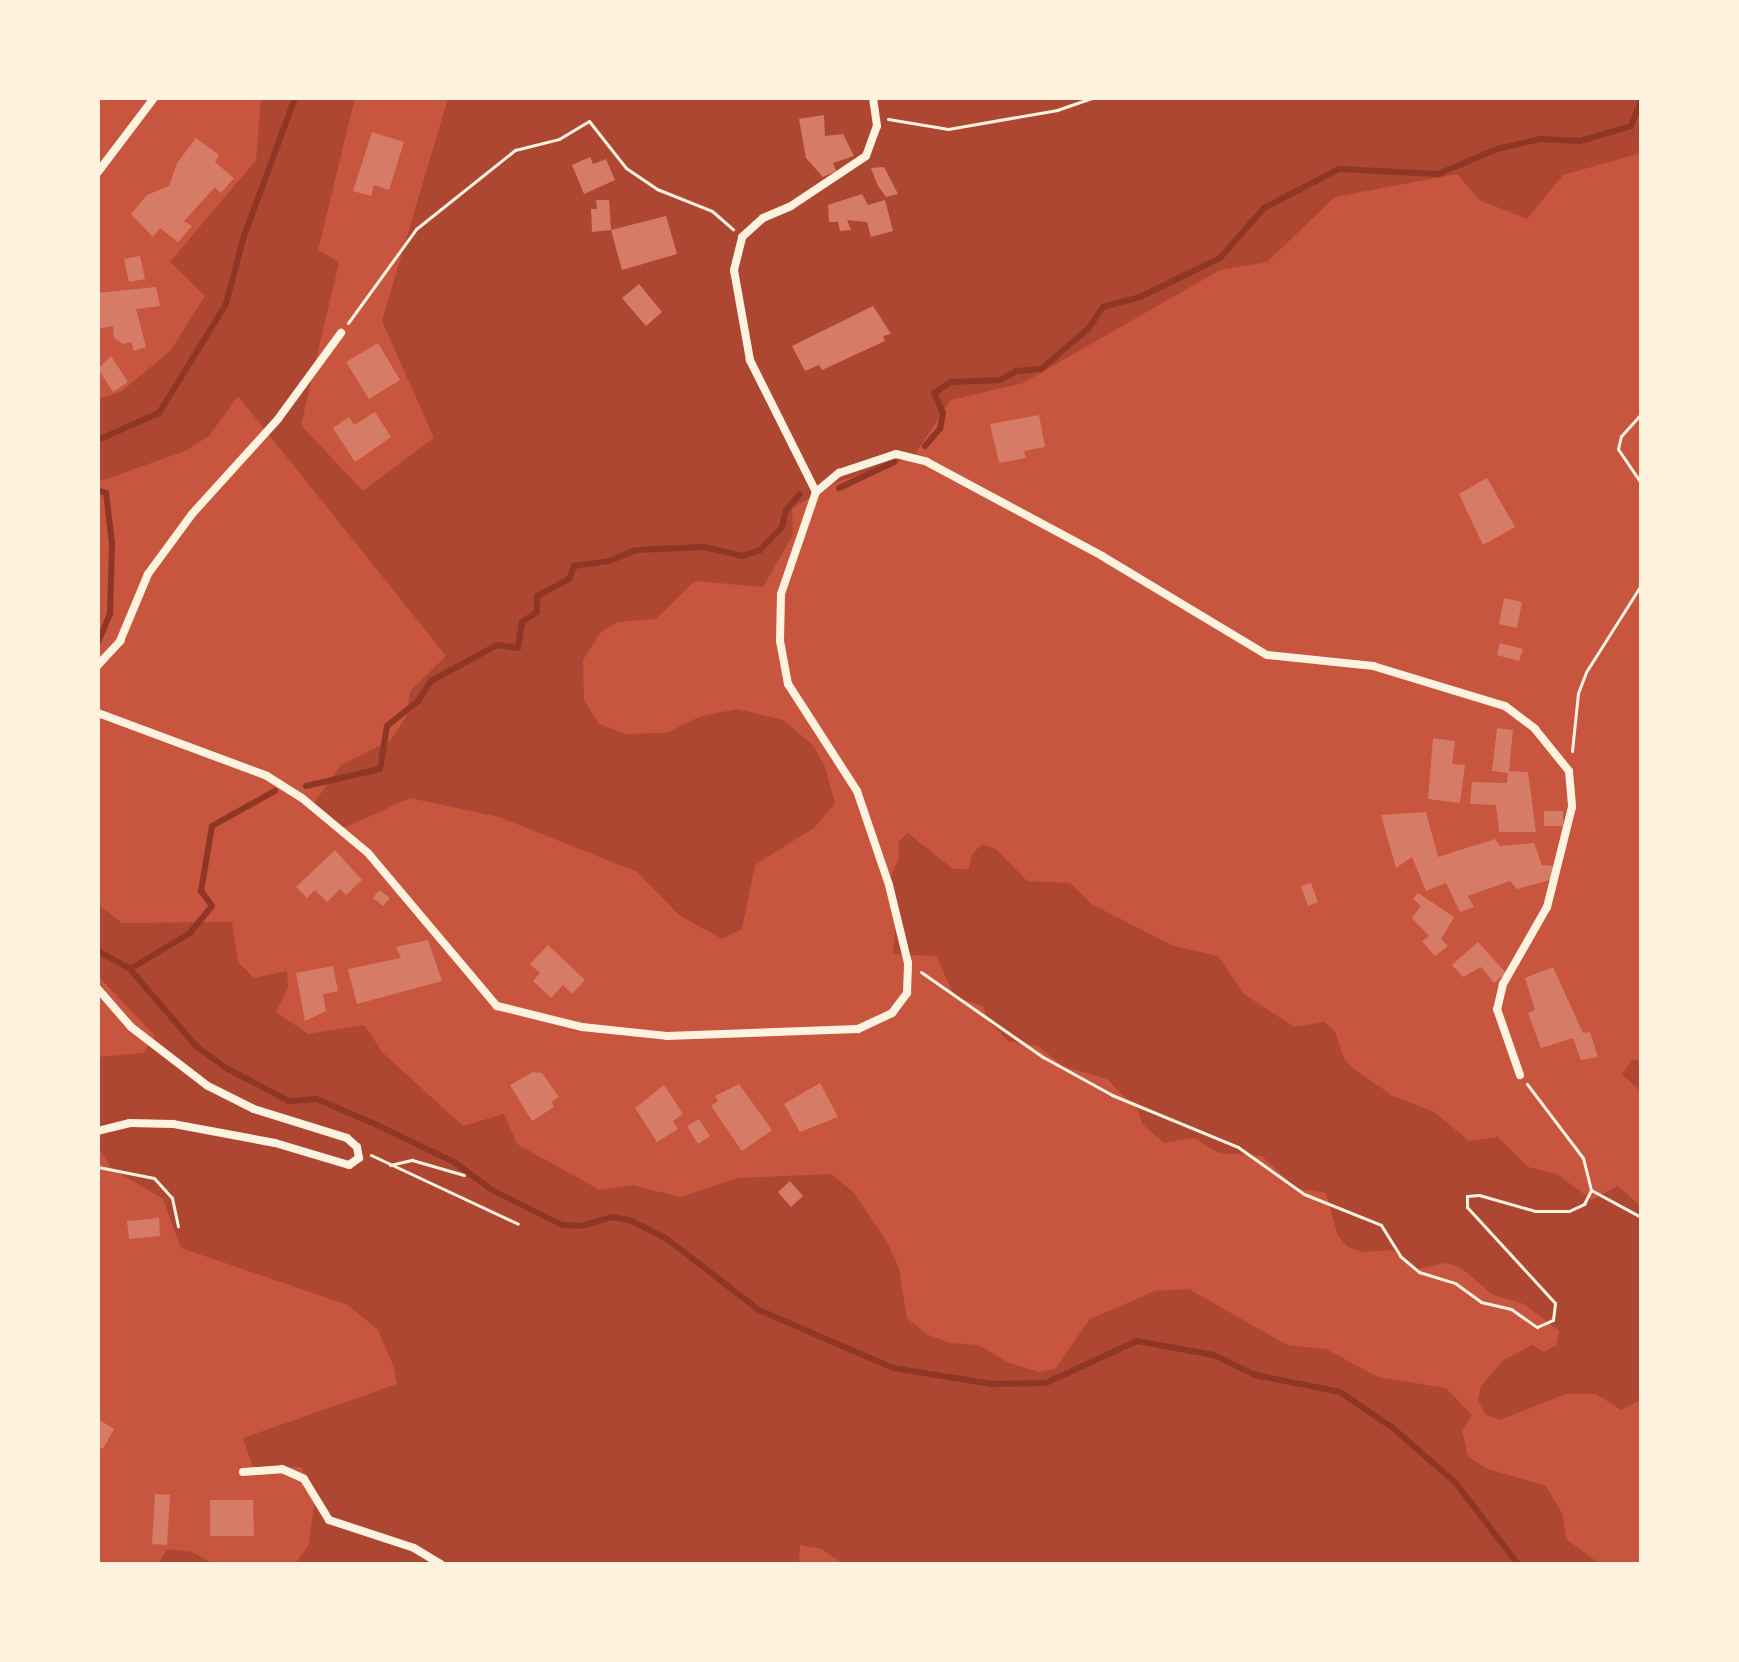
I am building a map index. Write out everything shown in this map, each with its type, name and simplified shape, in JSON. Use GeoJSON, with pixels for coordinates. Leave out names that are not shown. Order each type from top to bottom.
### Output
{"type":"FeatureCollection","features":[{"type":"Feature","properties":{"kind":"street"},"geometry":{"type":"LineString","coordinates":[[98,172],[154,98]]}},
{"type":"Feature","properties":{"kind":"street"},"geometry":{"type":"LineString","coordinates":[[816,492],[750,360],[734,270],[742,237],[866,156],[876,120],[873,98]]}},
{"type":"Feature","properties":{"kind":"street"},"geometry":{"type":"LineString","coordinates":[[98,665],[120,641],[148,574],[192,514],[278,419],[341,333]]}},
{"type":"Feature","properties":{"kind":"street"},"geometry":{"type":"LineString","coordinates":[[98,713],[267,776],[302,798],[368,853],[497,1006],[582,1027],[667,1036],[858,1029],[892,1013],[907,993],[908,963],[889,885],[857,791],[788,684],[780,641],[781,594],[816,492],[839,473],[868,460],[896,454],[927,462],[1102,556],[1267,655],[1373,666],[1505,706],[1535,729],[1569,771],[1572,807],[1547,907],[1503,984],[1497,1009],[1520,1075]]}},
{"type":"Feature","properties":{"kind":"street"},"geometry":{"type":"LineString","coordinates":[[98,989],[131,1027],[208,1086],[254,1109],[347,1138],[357,1147],[359,1158],[349,1165],[275,1143],[173,1124],[130,1123],[98,1131]]}},
{"type":"Feature","properties":{"kind":"street"},"geometry":{"type":"LineString","coordinates":[[243,1472],[282,1469],[304,1479],[329,1520],[414,1548],[441,1564]]}},
{"type":"Feature","properties":{"kind":"path"},"geometry":{"type":"LineString","coordinates":[[876,120],[903,118],[948,129],[1057,110],[1091,98]]}},
{"type":"Feature","properties":{"kind":"path"},"geometry":{"type":"LineString","coordinates":[[341,333],[416,229],[515,150],[559,139],[589,121],[626,168],[657,189],[712,211],[742,237]]}},
{"type":"Feature","properties":{"kind":"path"},"geometry":{"type":"LineString","coordinates":[[1641,414],[1621,436],[1618,449],[1641,483]]}},
{"type":"Feature","properties":{"kind":"path"},"geometry":{"type":"LineString","coordinates":[[1569,771],[1578,693],[1595,653],[1641,585]]}},
{"type":"Feature","properties":{"kind":"path"},"geometry":{"type":"LineString","coordinates":[[908,963],[1043,1057],[1112,1095],[1238,1147],[1304,1194],[1381,1225],[1400,1256],[1419,1272],[1455,1283],[1481,1302],[1511,1309],[1537,1327],[1553,1320],[1555,1303],[1520,1261],[1479,1225],[1467,1207],[1467,1196],[1479,1195],[1535,1211],[1569,1211],[1584,1204],[1591,1190],[1583,1158],[1520,1075]]}},
{"type":"Feature","properties":{"kind":"path"},"geometry":{"type":"LineString","coordinates":[[357,1147],[518,1224]]}},
{"type":"Feature","properties":{"kind":"path"},"geometry":{"type":"LineString","coordinates":[[390,1165],[412,1160],[464,1175]]}},
{"type":"Feature","properties":{"kind":"path"},"geometry":{"type":"LineString","coordinates":[[98,1167],[154,1178],[172,1198],[178,1226]]}},
{"type":"Feature","properties":{"kind":"path"},"geometry":{"type":"LineString","coordinates":[[1591,1190],[1641,1217]]}},
{"type":"Feature","properties":{"kind":"shaded area"},"geometry":{"type":"Polygon","coordinates":[[[261,98],[355,98],[318,250],[339,262],[301,425],[363,491],[434,438],[382,321],[448,98],[1641,98],[1641,153],[1563,175],[1527,219],[1479,200],[1457,174],[1335,197],[1267,262],[1220,270],[1023,383],[951,400],[913,457],[831,484],[792,509],[793,535],[763,587],[695,581],[656,619],[618,622],[601,632],[583,660],[584,700],[599,724],[626,734],[666,733],[699,717],[737,709],[783,720],[813,745],[825,767],[835,803],[814,828],[755,865],[742,929],[722,939],[679,915],[637,872],[499,817],[410,798],[346,827],[326,824],[311,807],[341,765],[391,740],[407,715],[410,691],[446,656],[238,396],[209,436],[185,451],[98,482],[98,399],[122,391],[171,350],[205,296],[170,262],[256,160],[261,98]]]}},
{"type":"Feature","properties":{"kind":"shaded area"},"geometry":{"type":"Polygon","coordinates":[[[908,833],[953,869],[969,869],[972,854],[982,844],[996,849],[1027,881],[1070,883],[1093,905],[1174,946],[1218,956],[1244,994],[1294,1027],[1324,1022],[1335,1031],[1344,1059],[1355,1070],[1393,1096],[1434,1112],[1469,1141],[1498,1137],[1528,1167],[1557,1174],[1592,1200],[1617,1186],[1629,1195],[1641,1208],[1641,1400],[1621,1410],[1596,1394],[1566,1394],[1499,1420],[1485,1414],[1478,1401],[1481,1386],[1504,1360],[1532,1345],[1544,1352],[1556,1345],[1559,1331],[1524,1304],[1493,1295],[1460,1267],[1446,1263],[1417,1269],[1393,1250],[1363,1252],[1348,1247],[1338,1236],[1326,1193],[1296,1188],[1262,1156],[1219,1153],[1194,1138],[1164,1143],[1142,1124],[1138,1110],[1107,1079],[1063,1066],[1038,1046],[1008,1041],[988,1020],[983,1006],[955,997],[936,956],[893,954],[897,911],[888,884],[899,857],[898,842],[908,833]]]}},
{"type":"Feature","properties":{"kind":"shaded area"},"geometry":{"type":"Polygon","coordinates":[[[98,904],[122,923],[232,922],[238,962],[254,978],[287,971],[288,988],[276,1012],[308,1034],[364,1025],[383,1053],[463,1126],[504,1114],[517,1144],[600,1190],[632,1185],[680,1197],[738,1178],[831,1174],[854,1193],[886,1240],[899,1268],[907,1318],[926,1334],[950,1343],[979,1345],[1007,1362],[1039,1372],[1055,1369],[1090,1319],[1155,1291],[1189,1289],[1287,1345],[1326,1349],[1378,1377],[1446,1388],[1472,1415],[1462,1431],[1468,1456],[1485,1468],[1546,1486],[1563,1515],[1566,1539],[1600,1564],[843,1564],[822,1549],[800,1545],[799,1564],[295,1564],[308,1546],[316,1494],[301,1467],[253,1468],[243,1438],[397,1384],[393,1365],[378,1330],[348,1305],[181,1248],[163,1199],[111,1168],[98,1146],[98,1057],[143,1053],[155,1036],[98,976],[98,904]]]}},
{"type":"Feature","properties":{"kind":"shaded area"},"geometry":{"type":"Polygon","coordinates":[[[1632,1060],[1641,1061],[1641,1092],[1622,1074],[1632,1060]]]}},
{"type":"Feature","properties":{"kind":"shaded area"},"geometry":{"type":"Polygon","coordinates":[[[167,1549],[192,1552],[214,1564],[158,1564],[167,1549]]]}},
{"type":"Feature","properties":{"kind":"building"},"geometry":{"type":"Polygon","coordinates":[[[824,115],[825,136],[843,134],[854,156],[833,163],[836,171],[823,177],[806,158],[799,119],[824,115]]]}},
{"type":"Feature","properties":{"kind":"building"},"geometry":{"type":"Polygon","coordinates":[[[372,132],[404,142],[389,190],[374,185],[371,196],[353,191],[372,132]]]}},
{"type":"Feature","properties":{"kind":"building"},"geometry":{"type":"Polygon","coordinates":[[[196,138],[219,155],[215,162],[234,178],[221,193],[215,187],[184,221],[192,226],[178,242],[160,228],[153,237],[131,214],[147,195],[169,186],[177,163],[196,138]]]}},
{"type":"Feature","properties":{"kind":"building"},"geometry":{"type":"Polygon","coordinates":[[[590,157],[593,164],[606,159],[615,180],[584,194],[572,165],[590,157]]]}},
{"type":"Feature","properties":{"kind":"building"},"geometry":{"type":"Polygon","coordinates":[[[884,167],[898,194],[886,197],[877,184],[871,168],[884,167]]]}},
{"type":"Feature","properties":{"kind":"building"},"geometry":{"type":"Polygon","coordinates":[[[862,194],[868,205],[885,200],[893,231],[871,237],[867,222],[847,220],[851,230],[840,231],[838,222],[829,222],[828,205],[862,194]]]}},
{"type":"Feature","properties":{"kind":"building"},"geometry":{"type":"Polygon","coordinates":[[[596,200],[609,200],[611,230],[592,232],[591,209],[597,209],[596,200]]]}},
{"type":"Feature","properties":{"kind":"building"},"geometry":{"type":"Polygon","coordinates":[[[666,216],[677,254],[622,270],[611,230],[666,216]]]}},
{"type":"Feature","properties":{"kind":"building"},"geometry":{"type":"Polygon","coordinates":[[[140,256],[145,279],[129,282],[124,259],[140,256]]]}},
{"type":"Feature","properties":{"kind":"building"},"geometry":{"type":"Polygon","coordinates":[[[639,284],[662,312],[646,326],[622,298],[639,284]]]}},
{"type":"Feature","properties":{"kind":"building"},"geometry":{"type":"Polygon","coordinates":[[[156,287],[160,306],[136,309],[146,347],[134,351],[131,342],[123,344],[114,338],[113,326],[98,329],[98,293],[156,287]]]}},
{"type":"Feature","properties":{"kind":"building"},"geometry":{"type":"Polygon","coordinates":[[[873,306],[891,334],[883,336],[885,341],[822,370],[819,365],[805,371],[792,346],[873,306]]]}},
{"type":"Feature","properties":{"kind":"building"},"geometry":{"type":"Polygon","coordinates":[[[378,343],[400,380],[369,399],[346,362],[378,343]]]}},
{"type":"Feature","properties":{"kind":"building"},"geometry":{"type":"Polygon","coordinates":[[[111,356],[128,382],[113,392],[98,369],[111,356]]]}},
{"type":"Feature","properties":{"kind":"building"},"geometry":{"type":"Polygon","coordinates":[[[375,412],[391,437],[355,462],[333,428],[349,417],[354,425],[375,412]]]}},
{"type":"Feature","properties":{"kind":"building"},"geometry":{"type":"Polygon","coordinates":[[[1039,415],[1045,447],[1024,451],[1026,458],[999,463],[990,424],[1039,415]]]}},
{"type":"Feature","properties":{"kind":"building"},"geometry":{"type":"Polygon","coordinates":[[[1487,478],[1515,527],[1483,545],[1459,494],[1487,478]]]}},
{"type":"Feature","properties":{"kind":"building"},"geometry":{"type":"Polygon","coordinates":[[[1504,598],[1522,602],[1517,628],[1499,624],[1504,598]]]}},
{"type":"Feature","properties":{"kind":"building"},"geometry":{"type":"Polygon","coordinates":[[[1500,643],[1523,649],[1519,661],[1497,655],[1500,643]]]}},
{"type":"Feature","properties":{"kind":"building"},"geometry":{"type":"Polygon","coordinates":[[[1497,728],[1513,730],[1509,771],[1528,772],[1536,832],[1499,832],[1496,805],[1470,804],[1472,782],[1507,783],[1508,773],[1492,771],[1497,728]]]}},
{"type":"Feature","properties":{"kind":"building"},"geometry":{"type":"Polygon","coordinates":[[[1433,738],[1455,741],[1452,764],[1465,765],[1460,803],[1428,799],[1433,738]]]}},
{"type":"Feature","properties":{"kind":"building"},"geometry":{"type":"Polygon","coordinates":[[[1544,811],[1563,811],[1563,826],[1544,826],[1544,811]]]}},
{"type":"Feature","properties":{"kind":"building"},"geometry":{"type":"Polygon","coordinates":[[[1426,812],[1438,857],[1495,839],[1500,846],[1534,843],[1542,865],[1555,866],[1554,879],[1517,889],[1510,881],[1468,896],[1474,907],[1460,912],[1446,883],[1426,891],[1412,857],[1396,868],[1381,815],[1426,812]]]}},
{"type":"Feature","properties":{"kind":"building"},"geometry":{"type":"Polygon","coordinates":[[[335,850],[362,880],[346,895],[340,889],[327,902],[315,890],[307,898],[296,887],[335,850]]]}},
{"type":"Feature","properties":{"kind":"building"},"geometry":{"type":"Polygon","coordinates":[[[1311,883],[1318,902],[1308,906],[1301,886],[1311,883]]]}},
{"type":"Feature","properties":{"kind":"building"},"geometry":{"type":"Polygon","coordinates":[[[379,890],[390,898],[383,906],[373,898],[379,890]]]}},
{"type":"Feature","properties":{"kind":"building"},"geometry":{"type":"Polygon","coordinates":[[[1418,893],[1454,917],[1441,939],[1448,946],[1435,956],[1422,941],[1429,936],[1412,918],[1421,906],[1413,899],[1418,893]]]}},
{"type":"Feature","properties":{"kind":"building"},"geometry":{"type":"Polygon","coordinates":[[[428,940],[442,981],[357,1004],[348,969],[401,958],[396,947],[428,940]]]}},
{"type":"Feature","properties":{"kind":"building"},"geometry":{"type":"Polygon","coordinates":[[[1478,942],[1506,973],[1494,983],[1481,967],[1463,977],[1452,965],[1478,942]]]}},
{"type":"Feature","properties":{"kind":"building"},"geometry":{"type":"Polygon","coordinates":[[[548,945],[585,980],[572,994],[563,985],[551,998],[533,981],[540,973],[530,964],[548,945]]]}},
{"type":"Feature","properties":{"kind":"building"},"geometry":{"type":"Polygon","coordinates":[[[333,966],[338,991],[323,994],[326,1011],[305,1021],[296,973],[333,966]]]}},
{"type":"Feature","properties":{"kind":"building"},"geometry":{"type":"Polygon","coordinates":[[[1553,967],[1583,1033],[1590,1032],[1598,1057],[1581,1060],[1573,1038],[1541,1048],[1528,1013],[1535,1010],[1525,978],[1553,967]]]}},
{"type":"Feature","properties":{"kind":"building"},"geometry":{"type":"Polygon","coordinates":[[[533,1072],[542,1073],[559,1097],[551,1102],[554,1107],[532,1121],[510,1085],[533,1072]]]}},
{"type":"Feature","properties":{"kind":"building"},"geometry":{"type":"Polygon","coordinates":[[[820,1083],[838,1117],[800,1132],[784,1104],[820,1083]]]}},
{"type":"Feature","properties":{"kind":"building"},"geometry":{"type":"Polygon","coordinates":[[[739,1084],[772,1130],[742,1151],[711,1106],[718,1101],[715,1096],[739,1084]]]}},
{"type":"Feature","properties":{"kind":"building"},"geometry":{"type":"Polygon","coordinates":[[[664,1085],[683,1114],[673,1121],[678,1129],[657,1142],[635,1108],[664,1085]]]}},
{"type":"Feature","properties":{"kind":"building"},"geometry":{"type":"Polygon","coordinates":[[[699,1119],[710,1136],[698,1144],[687,1126],[699,1119]]]}},
{"type":"Feature","properties":{"kind":"building"},"geometry":{"type":"Polygon","coordinates":[[[790,1181],[803,1196],[791,1207],[778,1192],[790,1181]]]}},
{"type":"Feature","properties":{"kind":"building"},"geometry":{"type":"Polygon","coordinates":[[[159,1218],[160,1236],[129,1239],[127,1221],[159,1218]]]}},
{"type":"Feature","properties":{"kind":"building"},"geometry":{"type":"Polygon","coordinates":[[[98,1419],[114,1429],[103,1449],[98,1446],[98,1419]]]}},
{"type":"Feature","properties":{"kind":"building"},"geometry":{"type":"Polygon","coordinates":[[[155,1494],[170,1495],[167,1545],[152,1544],[155,1494]]]}},
{"type":"Feature","properties":{"kind":"building"},"geometry":{"type":"Polygon","coordinates":[[[210,1500],[253,1500],[254,1536],[210,1536],[210,1500]]]}},
{"type":"Feature","properties":{"kind":"waterway"},"geometry":{"type":"LineString","coordinates":[[98,440],[159,413],[226,304],[244,236],[295,98]]}},
{"type":"Feature","properties":{"kind":"waterway"},"geometry":{"type":"LineString","coordinates":[[925,446],[940,429],[943,413],[934,393],[951,382],[1000,380],[1017,371],[1041,369],[1088,329],[1103,307],[1140,297],[1220,258],[1264,208],[1339,169],[1438,174],[1497,149],[1540,139],[1580,141],[1631,126],[1641,101]]}},
{"type":"Feature","properties":{"kind":"waterway"},"geometry":{"type":"LineString","coordinates":[[839,488],[894,462]]}},
{"type":"Feature","properties":{"kind":"waterway"},"geometry":{"type":"LineString","coordinates":[[98,490],[106,493],[112,543],[110,614],[98,642]]}},
{"type":"Feature","properties":{"kind":"waterway"},"geometry":{"type":"LineString","coordinates":[[306,786],[380,769],[387,726],[418,701],[431,681],[497,645],[518,648],[522,622],[537,612],[537,596],[569,579],[574,566],[609,561],[636,550],[704,547],[742,556],[760,550],[782,527],[786,510],[800,494]]}},
{"type":"Feature","properties":{"kind":"waterway"},"geometry":{"type":"LineString","coordinates":[[130,969],[190,933],[212,906],[201,891],[212,826],[275,791]]}},
{"type":"Feature","properties":{"kind":"waterway"},"geometry":{"type":"LineString","coordinates":[[98,951],[130,969],[196,1046],[228,1069],[289,1101],[317,1099],[377,1125],[454,1162],[492,1190],[562,1225],[581,1226],[612,1217],[632,1221],[667,1239],[759,1310],[893,1368],[992,1384],[1046,1383],[1137,1341],[1214,1355],[1255,1375],[1340,1392],[1393,1428],[1455,1482],[1518,1564]]}}]}
